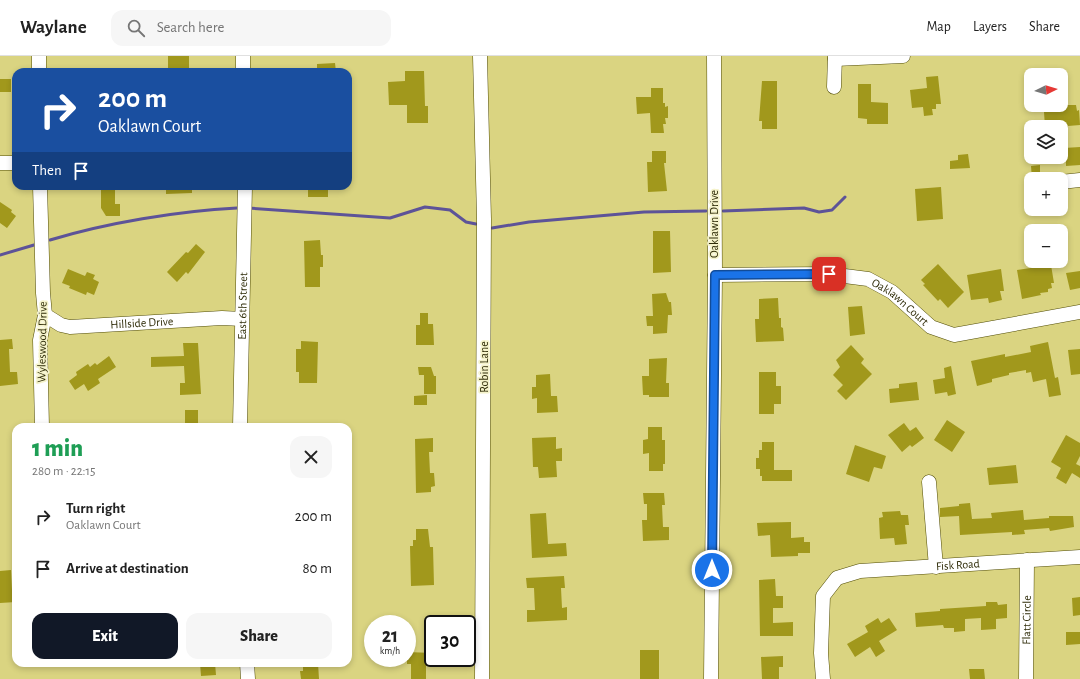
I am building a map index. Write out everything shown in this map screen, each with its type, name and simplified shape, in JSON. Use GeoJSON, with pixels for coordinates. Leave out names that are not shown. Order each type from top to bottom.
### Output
{"type":"FeatureCollection","features":[{"type":"Feature","properties":{"kind":"street"},"geometry":{"type":"LineString","coordinates":[[39,56],[39,68]]}},
{"type":"Feature","properties":{"kind":"street"},"geometry":{"type":"LineString","coordinates":[[243,56],[243,68]]}},
{"type":"Feature","properties":{"kind":"street","name":"Robin Lane"},"geometry":{"type":"LineString","coordinates":[[480,56],[484,219],[482,679]]}},
{"type":"Feature","properties":{"kind":"street","name":"Oaklawn Drive"},"geometry":{"type":"LineString","coordinates":[[711,679],[715,275],[714,56]]}},
{"type":"Feature","properties":{"kind":"street"},"geometry":{"type":"LineString","coordinates":[[834,87],[835,58],[903,56]]}},
{"type":"Feature","properties":{"kind":"street"},"geometry":{"type":"LineString","coordinates":[[0,163],[12,163]]}},
{"type":"Feature","properties":{"kind":"street"},"geometry":{"type":"LineString","coordinates":[[1068,181],[1080,180]]}},
{"type":"Feature","properties":{"kind":"street","name":"Wyleswood Drive"},"geometry":{"type":"LineString","coordinates":[[40,190],[45,315],[40,340],[42,423]]}},
{"type":"Feature","properties":{"kind":"street","name":"East 6th Street"},"geometry":{"type":"LineString","coordinates":[[240,423],[245,190]]}},
{"type":"Feature","properties":{"kind":"street","name":"Oaklawn Court"},"geometry":{"type":"LineString","coordinates":[[715,275],[829,274],[868,279],[892,292],[931,327],[954,335],[1080,312]]}},
{"type":"Feature","properties":{"kind":"street","name":"Hillside Drive"},"geometry":{"type":"LineString","coordinates":[[45,315],[70,327],[222,318],[242,319]]}},
{"type":"Feature","properties":{"kind":"street"},"geometry":{"type":"LineString","coordinates":[[929,482],[936,567]]}},
{"type":"Feature","properties":{"kind":"street","name":"Fisk Road"},"geometry":{"type":"LineString","coordinates":[[823,679],[821,652],[823,596],[837,578],[860,571],[1080,557]]}},
{"type":"Feature","properties":{"kind":"street","name":"Flatt Circle"},"geometry":{"type":"LineString","coordinates":[[1026,679],[1027,560]]}},
{"type":"Feature","properties":{"kind":"street"},"geometry":{"type":"LineString","coordinates":[[247,667],[248,679]]}},
{"type":"Feature","properties":{"kind":"building"},"geometry":{"type":"Polygon","coordinates":[[[168,56],[189,56],[189,68],[168,68],[168,56]]]}},
{"type":"Feature","properties":{"kind":"building"},"geometry":{"type":"Polygon","coordinates":[[[335,63],[336,68],[317,68],[317,64],[335,63]]]}},
{"type":"Feature","properties":{"kind":"building"},"geometry":{"type":"Polygon","coordinates":[[[405,71],[424,71],[425,106],[428,106],[428,123],[407,123],[407,105],[389,105],[388,82],[405,81],[405,71]]]}},
{"type":"Feature","properties":{"kind":"building"},"geometry":{"type":"Polygon","coordinates":[[[938,76],[941,104],[936,104],[936,109],[932,109],[933,115],[924,116],[923,107],[912,108],[910,90],[927,88],[926,77],[938,76]]]}},
{"type":"Feature","properties":{"kind":"building"},"geometry":{"type":"Polygon","coordinates":[[[0,79],[11,79],[11,92],[0,92],[0,79]]]}},
{"type":"Feature","properties":{"kind":"building"},"geometry":{"type":"Polygon","coordinates":[[[762,81],[777,81],[777,129],[762,129],[762,121],[759,121],[762,81]]]}},
{"type":"Feature","properties":{"kind":"building"},"geometry":{"type":"Polygon","coordinates":[[[858,84],[871,84],[871,102],[888,103],[888,124],[867,124],[867,119],[858,118],[858,84]]]}},
{"type":"Feature","properties":{"kind":"building"},"geometry":{"type":"Polygon","coordinates":[[[651,88],[663,88],[663,103],[665,103],[665,107],[668,106],[668,118],[665,118],[666,124],[663,124],[664,133],[651,133],[650,113],[637,114],[636,97],[651,97],[651,88]]]}},
{"type":"Feature","properties":{"kind":"building"},"geometry":{"type":"Polygon","coordinates":[[[1068,105],[1076,105],[1077,111],[1079,110],[1080,125],[1068,126],[1068,120],[1045,120],[1044,112],[1068,112],[1068,105]]]}},
{"type":"Feature","properties":{"kind":"building"},"geometry":{"type":"Polygon","coordinates":[[[1080,147],[1080,165],[1066,166],[1066,164],[1068,164],[1068,148],[1080,147]]]}},
{"type":"Feature","properties":{"kind":"building"},"geometry":{"type":"Polygon","coordinates":[[[652,151],[666,151],[666,163],[664,163],[667,191],[648,192],[647,162],[652,162],[652,151]]]}},
{"type":"Feature","properties":{"kind":"building"},"geometry":{"type":"Polygon","coordinates":[[[968,154],[970,168],[950,169],[950,161],[958,160],[958,155],[968,154]]]}},
{"type":"Feature","properties":{"kind":"building"},"geometry":{"type":"Polygon","coordinates":[[[1040,165],[1040,172],[1031,172],[1031,166],[1040,165]]]}},
{"type":"Feature","properties":{"kind":"building"},"geometry":{"type":"Polygon","coordinates":[[[941,187],[943,219],[917,221],[915,189],[941,187]]]}},
{"type":"Feature","properties":{"kind":"building"},"geometry":{"type":"Polygon","coordinates":[[[101,190],[115,190],[115,204],[120,204],[120,216],[106,216],[101,208],[101,190]]]}},
{"type":"Feature","properties":{"kind":"building"},"geometry":{"type":"Polygon","coordinates":[[[166,190],[192,190],[192,193],[166,194],[166,190]]]}},
{"type":"Feature","properties":{"kind":"building"},"geometry":{"type":"Polygon","coordinates":[[[308,190],[328,190],[328,197],[308,197],[308,190]]]}},
{"type":"Feature","properties":{"kind":"building"},"geometry":{"type":"Polygon","coordinates":[[[0,202],[12,210],[11,212],[16,216],[7,228],[0,223],[0,202]]]}},
{"type":"Feature","properties":{"kind":"building"},"geometry":{"type":"Polygon","coordinates":[[[653,231],[670,231],[671,272],[653,273],[653,231]]]}},
{"type":"Feature","properties":{"kind":"building"},"geometry":{"type":"Polygon","coordinates":[[[320,240],[321,255],[323,255],[323,267],[320,267],[320,287],[305,287],[304,241],[320,240]]]}},
{"type":"Feature","properties":{"kind":"building"},"geometry":{"type":"Polygon","coordinates":[[[196,244],[205,252],[188,274],[186,272],[177,282],[167,272],[196,244]]]}},
{"type":"Feature","properties":{"kind":"building"},"geometry":{"type":"Polygon","coordinates":[[[938,264],[964,292],[948,308],[940,299],[938,301],[923,285],[925,284],[921,280],[938,264]]]}},
{"type":"Feature","properties":{"kind":"building"},"geometry":{"type":"Polygon","coordinates":[[[1031,268],[1052,268],[1054,283],[1051,283],[1052,288],[1048,289],[1048,292],[1040,293],[1041,295],[1022,299],[1017,270],[1031,268]]]}},
{"type":"Feature","properties":{"kind":"building"},"geometry":{"type":"Polygon","coordinates":[[[68,269],[85,276],[87,272],[95,275],[93,279],[99,282],[94,295],[87,292],[86,295],[69,288],[70,286],[62,283],[68,269]]]}},
{"type":"Feature","properties":{"kind":"building"},"geometry":{"type":"Polygon","coordinates":[[[1001,269],[1004,291],[1000,291],[1002,300],[989,303],[988,298],[971,300],[967,275],[1001,269]]]}},
{"type":"Feature","properties":{"kind":"building"},"geometry":{"type":"Polygon","coordinates":[[[1080,271],[1080,288],[1070,290],[1066,273],[1080,271]]]}},
{"type":"Feature","properties":{"kind":"building"},"geometry":{"type":"Polygon","coordinates":[[[666,293],[669,302],[671,302],[672,315],[668,315],[667,333],[653,334],[653,326],[647,326],[646,316],[653,316],[652,294],[666,293]]]}},
{"type":"Feature","properties":{"kind":"building"},"geometry":{"type":"Polygon","coordinates":[[[778,298],[779,318],[781,318],[784,341],[756,342],[755,319],[759,319],[759,299],[778,298]]]}},
{"type":"Feature","properties":{"kind":"building"},"geometry":{"type":"Polygon","coordinates":[[[862,306],[865,334],[850,336],[848,307],[862,306]]]}},
{"type":"Feature","properties":{"kind":"building"},"geometry":{"type":"Polygon","coordinates":[[[420,313],[428,313],[428,324],[433,324],[434,345],[416,345],[416,325],[420,325],[420,313]]]}},
{"type":"Feature","properties":{"kind":"building"},"geometry":{"type":"Polygon","coordinates":[[[12,339],[13,349],[9,349],[10,372],[17,372],[18,384],[0,386],[0,340],[12,339]]]}},
{"type":"Feature","properties":{"kind":"building"},"geometry":{"type":"Polygon","coordinates":[[[301,341],[318,342],[317,383],[299,383],[299,372],[296,372],[296,349],[301,349],[301,341]]]}},
{"type":"Feature","properties":{"kind":"building"},"geometry":{"type":"Polygon","coordinates":[[[1048,342],[1055,378],[1058,377],[1061,395],[1049,397],[1046,379],[1033,382],[1031,372],[1026,373],[1026,370],[1009,373],[1009,375],[992,379],[992,382],[977,386],[971,361],[1005,354],[1005,357],[1031,352],[1030,346],[1048,342]]]}},
{"type":"Feature","properties":{"kind":"building"},"geometry":{"type":"Polygon","coordinates":[[[183,343],[198,343],[201,394],[180,395],[180,383],[185,383],[184,366],[151,367],[151,357],[184,356],[183,343]]]}},
{"type":"Feature","properties":{"kind":"building"},"geometry":{"type":"Polygon","coordinates":[[[851,345],[864,359],[861,363],[872,374],[846,400],[837,391],[843,385],[833,375],[840,367],[836,360],[851,345]]]}},
{"type":"Feature","properties":{"kind":"building"},"geometry":{"type":"Polygon","coordinates":[[[1080,349],[1080,374],[1071,375],[1068,350],[1080,349]]]}},
{"type":"Feature","properties":{"kind":"building"},"geometry":{"type":"Polygon","coordinates":[[[109,356],[116,367],[98,379],[100,383],[88,391],[84,384],[75,390],[69,381],[77,375],[76,372],[88,364],[90,367],[95,363],[97,365],[109,356]]]}},
{"type":"Feature","properties":{"kind":"building"},"geometry":{"type":"Polygon","coordinates":[[[667,358],[666,383],[669,383],[669,397],[649,397],[649,395],[643,395],[642,376],[649,376],[649,359],[667,358]]]}},
{"type":"Feature","properties":{"kind":"building"},"geometry":{"type":"Polygon","coordinates":[[[951,366],[956,394],[948,396],[947,392],[935,394],[933,380],[945,378],[944,368],[951,366]]]}},
{"type":"Feature","properties":{"kind":"building"},"geometry":{"type":"Polygon","coordinates":[[[418,367],[431,367],[434,376],[436,376],[436,394],[424,394],[424,375],[419,375],[418,367]]]}},
{"type":"Feature","properties":{"kind":"building"},"geometry":{"type":"Polygon","coordinates":[[[759,372],[776,372],[776,386],[781,386],[781,404],[774,404],[774,414],[759,414],[759,372]]]}},
{"type":"Feature","properties":{"kind":"building"},"geometry":{"type":"Polygon","coordinates":[[[550,374],[551,396],[557,396],[558,412],[537,413],[537,398],[532,399],[532,387],[536,387],[536,375],[550,374]]]}},
{"type":"Feature","properties":{"kind":"building"},"geometry":{"type":"Polygon","coordinates":[[[917,382],[919,400],[890,403],[889,389],[899,388],[899,384],[917,382]]]}},
{"type":"Feature","properties":{"kind":"building"},"geometry":{"type":"Polygon","coordinates":[[[427,395],[427,405],[414,405],[414,396],[427,395]]]}},
{"type":"Feature","properties":{"kind":"building"},"geometry":{"type":"Polygon","coordinates":[[[185,410],[198,410],[198,423],[185,423],[185,410]]]}},
{"type":"Feature","properties":{"kind":"building"},"geometry":{"type":"Polygon","coordinates":[[[947,420],[965,432],[952,452],[934,440],[947,420]]]}},
{"type":"Feature","properties":{"kind":"building"},"geometry":{"type":"Polygon","coordinates":[[[904,423],[910,431],[916,427],[924,438],[912,447],[910,445],[902,452],[888,435],[904,423]]]}},
{"type":"Feature","properties":{"kind":"building"},"geometry":{"type":"Polygon","coordinates":[[[648,427],[662,427],[662,440],[665,440],[665,464],[663,464],[663,471],[649,471],[649,453],[643,454],[643,440],[648,439],[648,427]]]}},
{"type":"Feature","properties":{"kind":"building"},"geometry":{"type":"Polygon","coordinates":[[[1066,435],[1080,443],[1080,456],[1076,464],[1080,466],[1080,478],[1072,473],[1066,484],[1056,478],[1061,468],[1051,462],[1066,435]]]}},
{"type":"Feature","properties":{"kind":"building"},"geometry":{"type":"Polygon","coordinates":[[[556,437],[556,449],[562,448],[562,461],[556,461],[557,477],[539,478],[538,467],[533,467],[532,438],[556,437]]]}},
{"type":"Feature","properties":{"kind":"building"},"geometry":{"type":"Polygon","coordinates":[[[433,438],[433,452],[429,452],[430,473],[434,473],[435,486],[431,487],[431,492],[416,493],[415,439],[433,438]]]}},
{"type":"Feature","properties":{"kind":"building"},"geometry":{"type":"Polygon","coordinates":[[[762,442],[774,442],[774,470],[792,470],[792,481],[762,481],[760,469],[756,469],[756,458],[759,458],[759,450],[762,450],[762,442]]]}},
{"type":"Feature","properties":{"kind":"building"},"geometry":{"type":"Polygon","coordinates":[[[855,445],[886,456],[882,469],[874,467],[869,482],[846,474],[855,445]]]}},
{"type":"Feature","properties":{"kind":"building"},"geometry":{"type":"Polygon","coordinates":[[[1016,465],[1018,483],[989,485],[987,468],[1016,465]]]}},
{"type":"Feature","properties":{"kind":"building"},"geometry":{"type":"Polygon","coordinates":[[[643,493],[664,493],[665,505],[662,505],[663,527],[669,527],[669,540],[643,541],[642,520],[647,520],[647,504],[644,504],[643,493]]]}},
{"type":"Feature","properties":{"kind":"building"},"geometry":{"type":"Polygon","coordinates":[[[970,503],[972,519],[992,518],[991,513],[1023,510],[1024,520],[1049,518],[1049,516],[1073,516],[1074,527],[1050,531],[1049,528],[1024,530],[1025,534],[1012,535],[1012,532],[960,535],[959,516],[940,517],[940,508],[970,503]]]}},
{"type":"Feature","properties":{"kind":"building"},"geometry":{"type":"Polygon","coordinates":[[[900,511],[901,515],[908,515],[909,525],[905,525],[907,544],[895,545],[894,538],[880,539],[879,518],[883,517],[882,512],[900,511]]]}},
{"type":"Feature","properties":{"kind":"building"},"geometry":{"type":"Polygon","coordinates":[[[546,513],[548,544],[566,543],[567,556],[532,558],[530,514],[546,513]]]}},
{"type":"Feature","properties":{"kind":"building"},"geometry":{"type":"Polygon","coordinates":[[[791,522],[791,538],[804,537],[804,542],[810,542],[810,553],[798,553],[798,556],[771,557],[770,535],[758,536],[757,523],[791,522]]]}},
{"type":"Feature","properties":{"kind":"building"},"geometry":{"type":"Polygon","coordinates":[[[416,529],[428,529],[430,547],[433,547],[434,585],[411,586],[410,546],[413,546],[413,540],[416,540],[416,529]]]}},
{"type":"Feature","properties":{"kind":"building"},"geometry":{"type":"Polygon","coordinates":[[[11,570],[12,602],[0,603],[0,571],[11,570]]]}},
{"type":"Feature","properties":{"kind":"building"},"geometry":{"type":"Polygon","coordinates":[[[564,576],[565,588],[561,588],[562,608],[567,607],[567,620],[527,622],[527,610],[535,610],[534,588],[527,588],[526,578],[564,576]]]}},
{"type":"Feature","properties":{"kind":"building"},"geometry":{"type":"Polygon","coordinates":[[[775,579],[776,596],[783,596],[783,608],[773,608],[773,623],[793,622],[793,636],[760,636],[759,580],[775,579]]]}},
{"type":"Feature","properties":{"kind":"building"},"geometry":{"type":"Polygon","coordinates":[[[1080,597],[1080,615],[1073,616],[1072,598],[1080,597]]]}},
{"type":"Feature","properties":{"kind":"building"},"geometry":{"type":"Polygon","coordinates":[[[986,602],[997,602],[998,605],[1007,604],[1007,618],[996,619],[996,629],[981,630],[981,618],[965,619],[965,631],[954,632],[954,628],[944,628],[943,625],[916,627],[915,613],[940,611],[940,609],[986,606],[986,602]]]}},
{"type":"Feature","properties":{"kind":"building"},"geometry":{"type":"Polygon","coordinates":[[[878,618],[881,623],[889,618],[897,630],[879,641],[885,651],[876,657],[870,647],[855,657],[847,644],[868,632],[865,626],[878,618]]]}},
{"type":"Feature","properties":{"kind":"building"},"geometry":{"type":"Polygon","coordinates":[[[1066,632],[1080,632],[1080,644],[1066,645],[1066,632]]]}},
{"type":"Feature","properties":{"kind":"building"},"geometry":{"type":"Polygon","coordinates":[[[640,650],[659,650],[659,679],[640,679],[640,650]]]}},
{"type":"Feature","properties":{"kind":"building"},"geometry":{"type":"Polygon","coordinates":[[[416,652],[424,653],[426,679],[411,679],[411,667],[416,667],[416,652]]]}},
{"type":"Feature","properties":{"kind":"building"},"geometry":{"type":"Polygon","coordinates":[[[783,656],[783,667],[779,667],[779,679],[762,679],[761,657],[783,656]]]}},
{"type":"Feature","properties":{"kind":"building"},"geometry":{"type":"Polygon","coordinates":[[[200,667],[215,667],[216,675],[201,676],[200,667]]]}},
{"type":"Feature","properties":{"kind":"building"},"geometry":{"type":"Polygon","coordinates":[[[303,667],[318,667],[319,679],[301,679],[300,671],[303,671],[303,667]]]}},
{"type":"Feature","properties":{"kind":"building"},"geometry":{"type":"Polygon","coordinates":[[[969,669],[984,669],[985,679],[970,679],[969,669]]]}},
{"type":"Feature","properties":{"kind":"waterway"},"geometry":{"type":"LineString","coordinates":[[723,211],[804,208],[819,212],[832,210],[845,197]]}},
{"type":"Feature","properties":{"kind":"waterway"},"geometry":{"type":"LineString","coordinates":[[248,208],[390,218],[425,207],[450,210],[466,222],[476,224]]}},
{"type":"Feature","properties":{"kind":"waterway"},"geometry":{"type":"LineString","coordinates":[[50,240],[118,223],[167,215],[237,208]]}},
{"type":"Feature","properties":{"kind":"waterway"},"geometry":{"type":"LineString","coordinates":[[492,228],[529,222],[644,212],[706,211]]}},
{"type":"Feature","properties":{"kind":"waterway"},"geometry":{"type":"LineString","coordinates":[[0,255],[34,245]]}},
{"type":"Feature","properties":{"kind":"route"},"geometry":{"type":"LineString","coordinates":[[712,570],[715,275],[829,274]]}}]}
